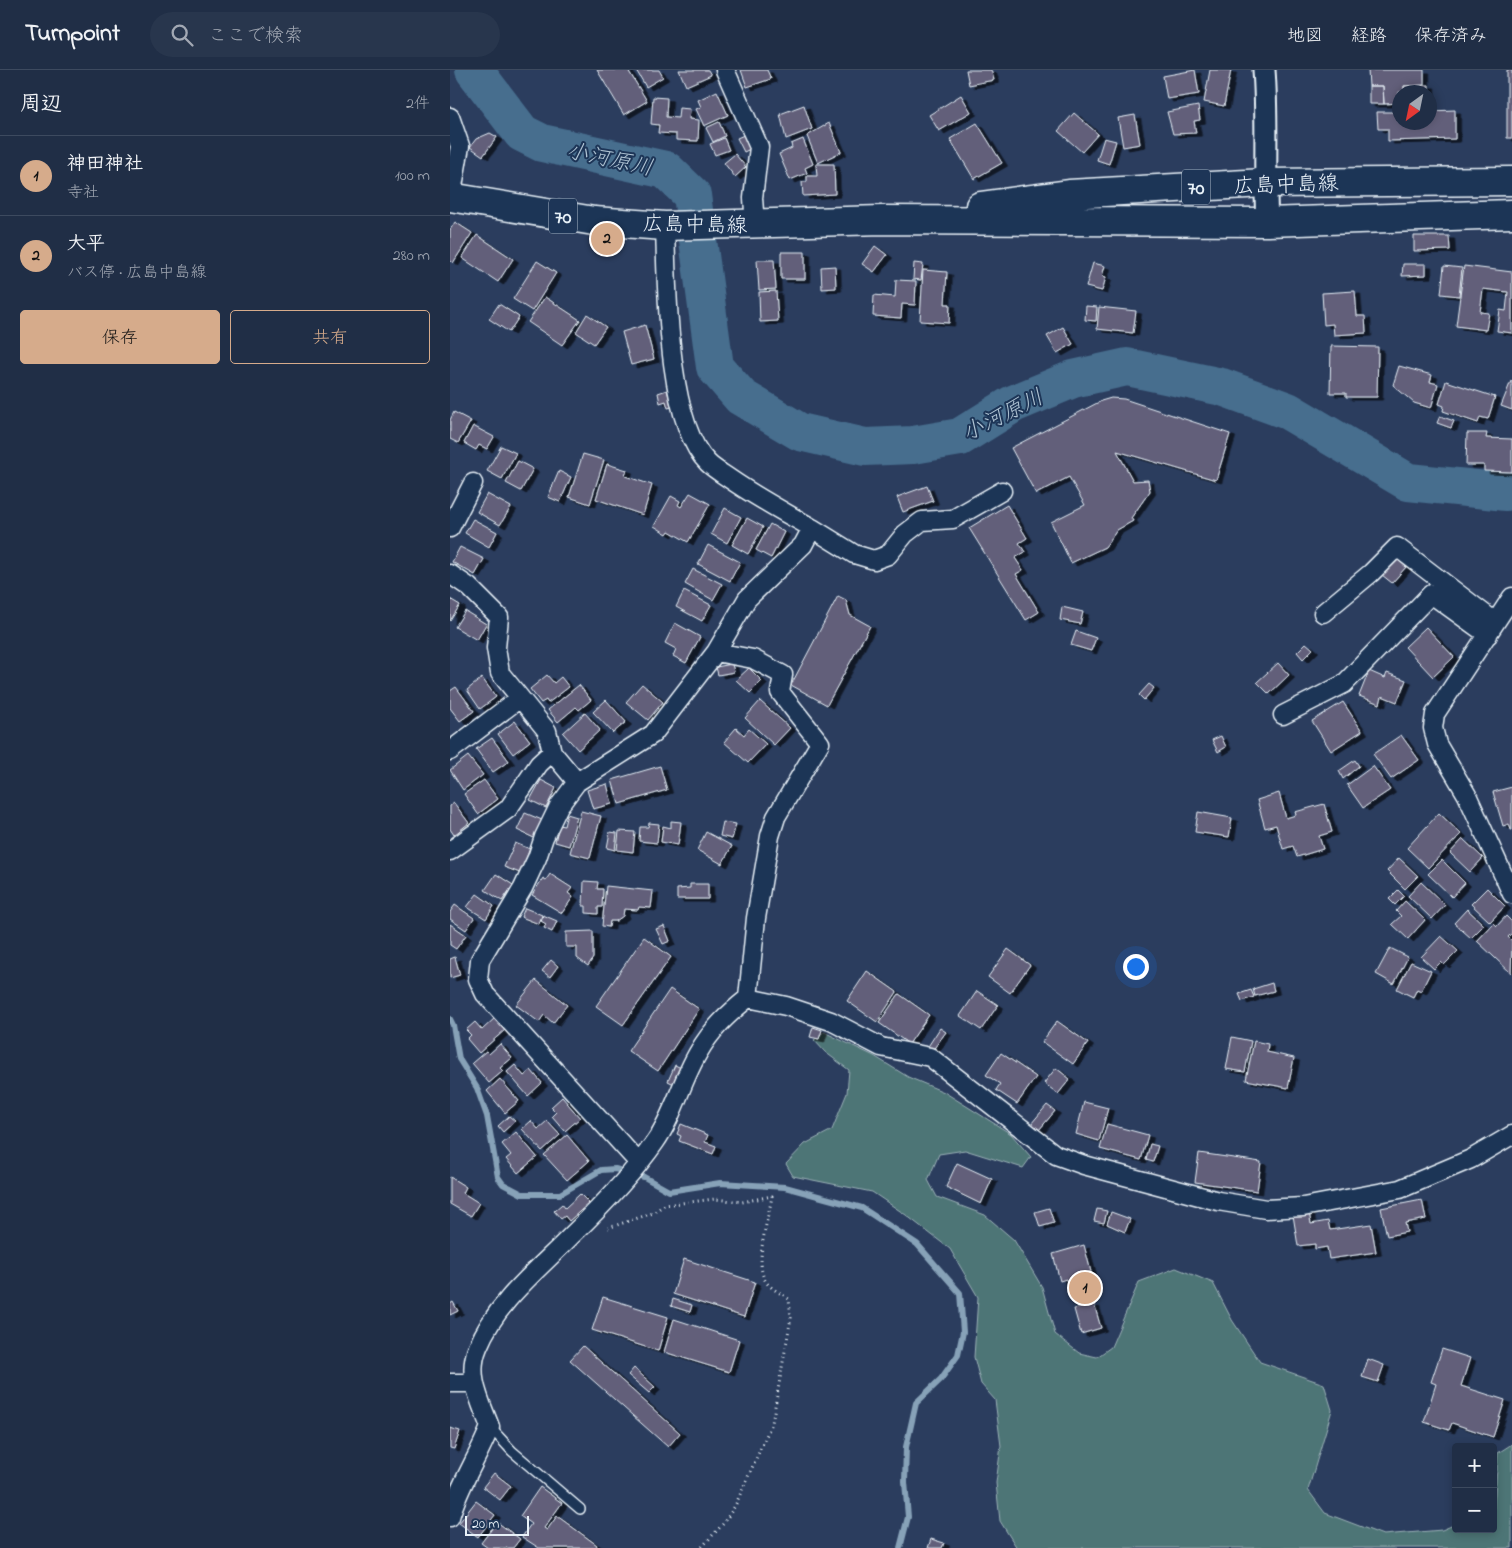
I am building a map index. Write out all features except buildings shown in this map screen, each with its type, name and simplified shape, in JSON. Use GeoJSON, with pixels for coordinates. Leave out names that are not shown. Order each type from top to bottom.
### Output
{"type":"FeatureCollection","features":[{"type":"Feature","properties":{"kind":"main road","name":"広島中島線"},"geometry":{"type":"LineString","coordinates":[[882,220],[1069,194],[1264,184],[1512,181]]}},
{"type":"Feature","properties":{"kind":"main road","name":"広島中島線"},"geometry":{"type":"LineString","coordinates":[[450,198],[594,220],[670,226],[744,226],[882,220],[1267,222],[1512,214]]}},
{"type":"Feature","properties":{"kind":"street"},"geometry":{"type":"LineString","coordinates":[[725,70],[759,146],[753,198],[744,226]]}},
{"type":"Feature","properties":{"kind":"street"},"geometry":{"type":"LineString","coordinates":[[1264,70],[1267,108],[1264,184],[1267,222]]}},
{"type":"Feature","properties":{"kind":"street"},"geometry":{"type":"LineString","coordinates":[[450,117],[460,146],[450,198]]}},
{"type":"Feature","properties":{"kind":"street"},"geometry":{"type":"LineString","coordinates":[[670,226],[668,327],[679,392],[693,443],[708,463],[749,492],[854,554],[874,560],[888,555],[905,534],[922,521],[953,520],[1002,490]]}},
{"type":"Feature","properties":{"kind":"street"},"geometry":{"type":"LineString","coordinates":[[450,528],[473,483]]}},
{"type":"Feature","properties":{"kind":"street"},"geometry":{"type":"LineString","coordinates":[[638,1162],[485,994],[478,979],[480,960],[523,888],[559,806],[577,782],[653,734],[716,652],[747,599],[803,545],[812,528]]}},
{"type":"Feature","properties":{"kind":"street"},"geometry":{"type":"LineString","coordinates":[[1323,612],[1371,573],[1397,547],[1492,629]]}},
{"type":"Feature","properties":{"kind":"street"},"geometry":{"type":"LineString","coordinates":[[450,574],[470,587],[499,618],[496,648],[500,674],[547,731],[552,752],[577,782]]}},
{"type":"Feature","properties":{"kind":"street"},"geometry":{"type":"LineString","coordinates":[[1283,716],[1344,684],[1431,594],[1492,629]]}},
{"type":"Feature","properties":{"kind":"street"},"geometry":{"type":"LineString","coordinates":[[1512,597],[1435,714],[1433,728],[1437,744],[1467,795],[1512,894]]}},
{"type":"Feature","properties":{"kind":"street"},"geometry":{"type":"LineString","coordinates":[[450,1518],[461,1487],[480,1453],[490,1427],[474,1382],[472,1367],[478,1348],[487,1330],[517,1290],[573,1235],[655,1141],[673,1110],[697,1053],[721,1020],[748,998],[756,918],[770,836],[776,818],[820,743],[780,692],[783,675],[753,659],[716,652]]}},
{"type":"Feature","properties":{"kind":"street"},"geometry":{"type":"LineString","coordinates":[[450,751],[520,698]]}},
{"type":"Feature","properties":{"kind":"street"},"geometry":{"type":"LineString","coordinates":[[450,851],[508,809],[538,764],[552,752]]}},
{"type":"Feature","properties":{"kind":"street"},"geometry":{"type":"LineString","coordinates":[[748,998],[786,1006],[832,1021],[881,1047],[930,1057],[1056,1155],[1084,1165],[1218,1201],[1266,1209],[1303,1207],[1400,1189],[1471,1159],[1512,1135]]}},
{"type":"Feature","properties":{"kind":"street"},"geometry":{"type":"LineString","coordinates":[[450,1383],[474,1382]]}},
{"type":"Feature","properties":{"kind":"lane"},"geometry":{"type":"LineString","coordinates":[[490,1427],[512,1451],[580,1509]]}},
{"type":"Feature","properties":{"kind":"path"},"geometry":{"type":"LineString","coordinates":[[573,1235],[624,1224],[654,1213],[664,1205],[715,1199],[742,1202],[772,1196],[762,1248],[762,1269],[765,1281],[789,1299],[791,1318],[772,1423],[735,1506],[723,1524],[700,1548]]}},
{"type":"Feature","properties":{"kind":"green space"},"geometry":{"type":"Polygon","coordinates":[[[824,1032],[874,1056],[908,1077],[944,1092],[1011,1134],[1031,1157],[1023,1168],[965,1150],[939,1154],[928,1180],[937,1197],[985,1215],[1014,1240],[1042,1287],[1055,1334],[1079,1353],[1097,1357],[1111,1347],[1139,1282],[1176,1268],[1213,1283],[1232,1320],[1260,1362],[1324,1384],[1332,1410],[1308,1490],[1325,1513],[1383,1535],[1442,1530],[1452,1526],[1452,1533],[1497,1533],[1498,1453],[1512,1444],[1512,1548],[1017,1548],[1000,1521],[996,1483],[1001,1446],[995,1400],[981,1384],[974,1357],[978,1297],[950,1249],[872,1192],[793,1176],[786,1164],[805,1144],[832,1130],[847,1093],[849,1070],[825,1052],[814,1040],[824,1032]]]}},
{"type":"Feature","properties":{"kind":"waterway","name":"小河原川"},"geometry":{"type":"LineString","coordinates":[[474,70],[522,133],[542,143],[666,170],[692,195],[715,367],[741,397],[800,432],[865,447],[913,445],[960,437],[1013,404],[1073,379],[1127,367],[1222,387],[1288,411],[1408,482],[1506,492],[1512,490]]}},
{"type":"Feature","properties":{"kind":"waterway"},"geometry":{"type":"LineString","coordinates":[[450,1019],[453,1025],[459,1059],[477,1088],[487,1116],[498,1177],[503,1184],[522,1194],[560,1194],[601,1170],[615,1169],[644,1177],[669,1191],[720,1183],[785,1187],[862,1208],[917,1244],[960,1293],[963,1332],[958,1355],[941,1379],[916,1403],[906,1447],[905,1482],[908,1517],[900,1548]]}},
{"type":"Feature","properties":{"kind":"place","name":"大平"},"geometry":{"type":"Point","coordinates":[607,239]}},
{"type":"Feature","properties":{"kind":"place","name":"神田神社"},"geometry":{"type":"Point","coordinates":[1085,1288]}}]}
